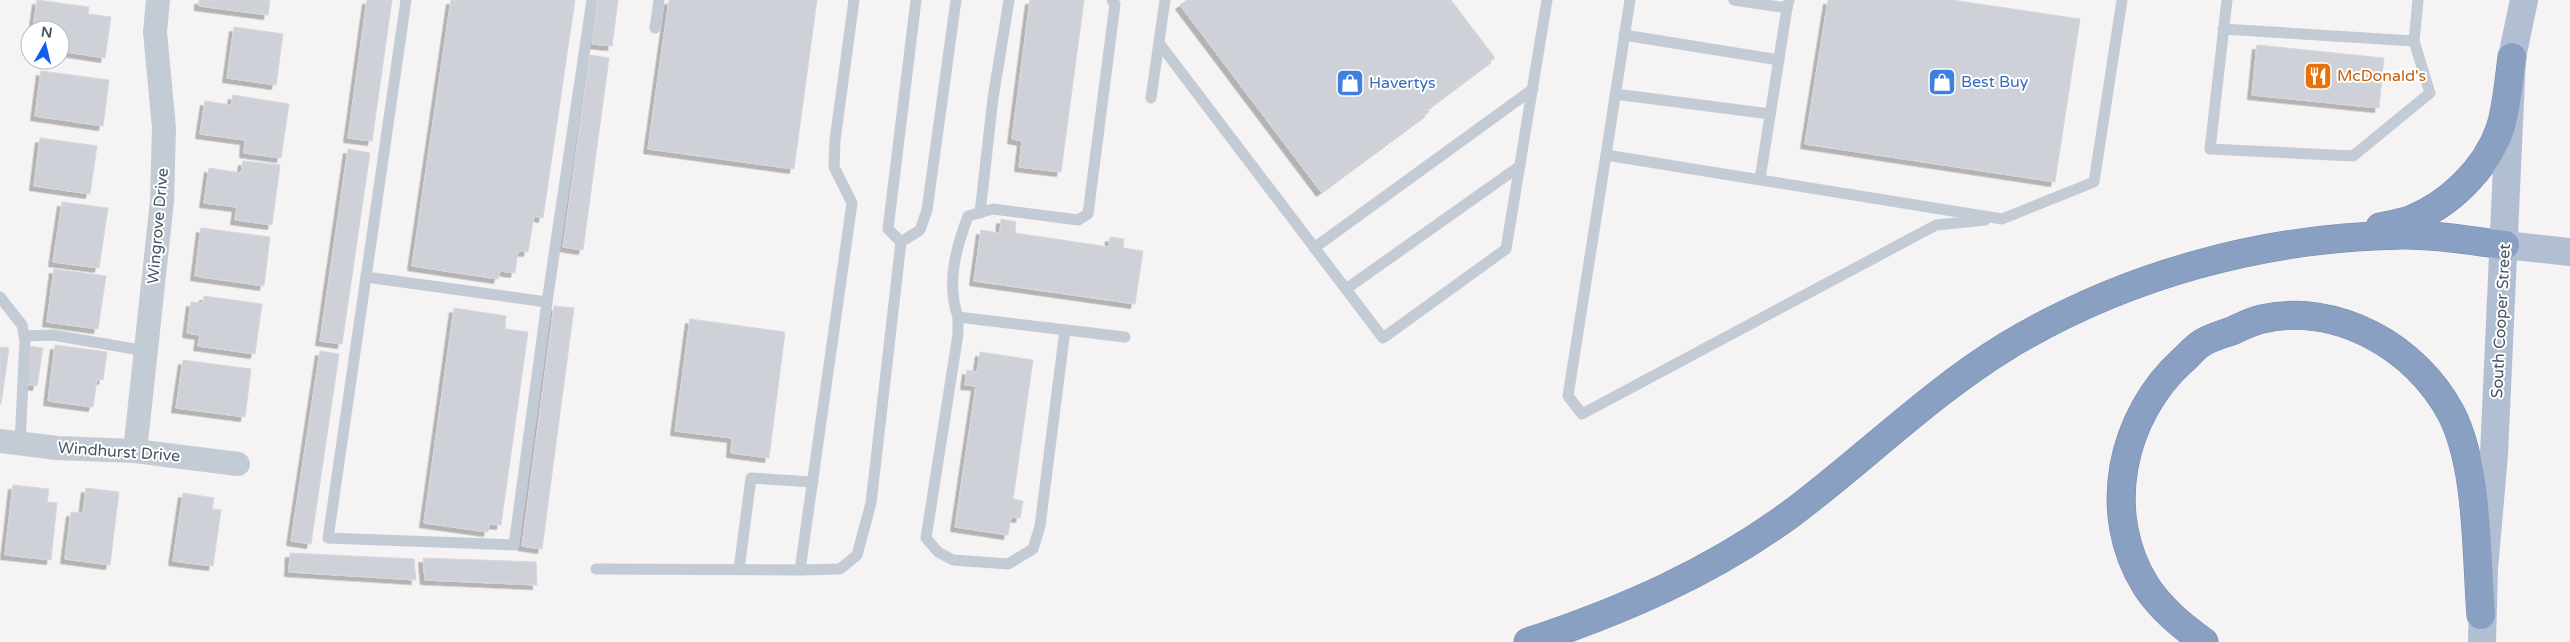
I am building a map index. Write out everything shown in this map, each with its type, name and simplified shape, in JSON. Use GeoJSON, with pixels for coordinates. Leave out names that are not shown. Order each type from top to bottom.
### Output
{"type":"FeatureCollection","features":[{"type":"Feature","properties":{"kind":"highway"},"geometry":{"type":"LineString","coordinates":[[2324,240],[2410,220],[2456,193],[2481,164],[2500,129],[2512,57]]}},
{"type":"Feature","properties":{"kind":"highway"},"geometry":{"type":"LineString","coordinates":[[1528,642],[1631,605],[1679,582],[1745,545],[1857,464],[1934,398],[2005,348],[2074,309],[2136,283],[2262,249],[2324,240],[2403,235],[2505,245]]}},
{"type":"Feature","properties":{"kind":"highway"},"geometry":{"type":"LineString","coordinates":[[2204,642],[2173,619],[2146,586],[2130,552],[2121,510],[2123,468],[2134,426],[2150,396],[2172,370],[2202,342],[2261,319],[2311,316],[2363,330],[2406,357],[2432,384],[2452,414],[2466,455],[2473,495],[2482,629]]}},
{"type":"Feature","properties":{"kind":"main road","name":"South Cooper Street"},"geometry":{"type":"LineString","coordinates":[[2482,629],[2494,454],[2505,245],[2512,57],[2524,0]]}},
{"type":"Feature","properties":{"kind":"main road"},"geometry":{"type":"LineString","coordinates":[[2505,245],[2570,252]]}},
{"type":"Feature","properties":{"kind":"street","name":"Wingrove Drive"},"geometry":{"type":"LineString","coordinates":[[135,452],[162,201],[164,128],[155,32],[158,0]]}},
{"type":"Feature","properties":{"kind":"street","name":"Windhurst Drive"},"geometry":{"type":"LineString","coordinates":[[10,442],[57,448],[135,452],[238,464]]}},
{"type":"Feature","properties":{"kind":"lane"},"geometry":{"type":"LineString","coordinates":[[406,0],[328,538],[514,545],[547,302],[592,0]]}},
{"type":"Feature","properties":{"kind":"lane"},"geometry":{"type":"LineString","coordinates":[[655,28],[659,0]]}},
{"type":"Feature","properties":{"kind":"lane"},"geometry":{"type":"LineString","coordinates":[[800,570],[852,203],[834,167],[835,140],[854,0]]}},
{"type":"Feature","properties":{"kind":"lane"},"geometry":{"type":"LineString","coordinates":[[901,242],[888,229],[916,0]]}},
{"type":"Feature","properties":{"kind":"lane"},"geometry":{"type":"LineString","coordinates":[[901,242],[920,230],[927,210],[956,0]]}},
{"type":"Feature","properties":{"kind":"lane"},"geometry":{"type":"LineString","coordinates":[[980,213],[993,98],[1009,0]]}},
{"type":"Feature","properties":{"kind":"lane"},"geometry":{"type":"LineString","coordinates":[[1065,330],[1040,526],[1033,549],[1008,564],[953,560],[938,552],[926,538],[958,334],[958,317],[953,303],[955,253],[968,216],[993,209],[1078,220],[1088,214],[1115,4],[1112,0]]}},
{"type":"Feature","properties":{"kind":"lane"},"geometry":{"type":"LineString","coordinates":[[1151,98],[1165,0]]}},
{"type":"Feature","properties":{"kind":"lane"},"geometry":{"type":"LineString","coordinates":[[1159,43],[1383,338],[1506,249],[1547,0]]}},
{"type":"Feature","properties":{"kind":"lane"},"geometry":{"type":"LineString","coordinates":[[1630,0],[1568,396],[1582,414],[1936,225],[2002,219],[2094,182],[2122,0]]}},
{"type":"Feature","properties":{"kind":"lane"},"geometry":{"type":"LineString","coordinates":[[1734,0],[1788,4],[1760,179]]}},
{"type":"Feature","properties":{"kind":"lane"},"geometry":{"type":"LineString","coordinates":[[2227,0],[2210,149],[2353,156],[2430,93],[2414,41],[2418,0]]}},
{"type":"Feature","properties":{"kind":"lane"},"geometry":{"type":"LineString","coordinates":[[2223,29],[2414,41]]}},
{"type":"Feature","properties":{"kind":"lane"},"geometry":{"type":"LineString","coordinates":[[1624,35],[1779,60]]}},
{"type":"Feature","properties":{"kind":"lane"},"geometry":{"type":"LineString","coordinates":[[1314,248],[1533,88]]}},
{"type":"Feature","properties":{"kind":"lane"},"geometry":{"type":"LineString","coordinates":[[1615,94],[1770,114]]}},
{"type":"Feature","properties":{"kind":"lane"},"geometry":{"type":"LineString","coordinates":[[1606,155],[2002,219]]}},
{"type":"Feature","properties":{"kind":"lane"},"geometry":{"type":"LineString","coordinates":[[1346,289],[1520,166]]}},
{"type":"Feature","properties":{"kind":"lane"},"geometry":{"type":"LineString","coordinates":[[596,569],[840,569],[857,556],[871,504],[901,242]]}},
{"type":"Feature","properties":{"kind":"lane"},"geometry":{"type":"LineString","coordinates":[[366,277],[547,302]]}},
{"type":"Feature","properties":{"kind":"lane"},"geometry":{"type":"LineString","coordinates":[[0,296],[22,325],[24,336],[10,442]]}},
{"type":"Feature","properties":{"kind":"lane"},"geometry":{"type":"LineString","coordinates":[[958,317],[1125,337]]}},
{"type":"Feature","properties":{"kind":"lane"},"geometry":{"type":"LineString","coordinates":[[24,336],[53,335],[146,351]]}},
{"type":"Feature","properties":{"kind":"lane"},"geometry":{"type":"LineString","coordinates":[[739,570],[751,478],[813,482]]}},
{"type":"Feature","properties":{"kind":"building"},"geometry":{"type":"Polygon","coordinates":[[[37,0],[89,7],[88,14],[111,17],[105,58],[70,53],[70,20],[34,20],[37,0]]]}},
{"type":"Feature","properties":{"kind":"building"},"geometry":{"type":"Polygon","coordinates":[[[199,0],[270,0],[268,15],[199,6],[199,0]]]}},
{"type":"Feature","properties":{"kind":"building"},"geometry":{"type":"Polygon","coordinates":[[[367,0],[392,0],[372,141],[348,138],[367,0]]]}},
{"type":"Feature","properties":{"kind":"building"},"geometry":{"type":"Polygon","coordinates":[[[451,0],[575,0],[543,218],[534,216],[528,252],[518,251],[515,273],[500,271],[498,279],[412,266],[451,0]]]}},
{"type":"Feature","properties":{"kind":"building"},"geometry":{"type":"Polygon","coordinates":[[[598,0],[618,0],[612,46],[592,44],[598,0]]]}},
{"type":"Feature","properties":{"kind":"building"},"geometry":{"type":"Polygon","coordinates":[[[669,0],[817,0],[794,169],[648,149],[669,0]]]}},
{"type":"Feature","properties":{"kind":"building"},"geometry":{"type":"Polygon","coordinates":[[[1030,0],[1084,0],[1061,172],[1019,167],[1022,141],[1012,139],[1030,0]]]}},
{"type":"Feature","properties":{"kind":"building","name":"Havertys"},"geometry":{"type":"Polygon","coordinates":[[[1187,0],[1451,0],[1495,58],[1427,109],[1429,112],[1321,192],[1180,5],[1187,0]]]}},
{"type":"Feature","properties":{"kind":"building","name":"Best Buy"},"geometry":{"type":"Polygon","coordinates":[[[1828,0],[1952,0],[2080,19],[2055,182],[1805,144],[1828,0]]]}},
{"type":"Feature","properties":{"kind":"building"},"geometry":{"type":"Polygon","coordinates":[[[234,27],[283,34],[276,85],[227,78],[234,27]]]}},
{"type":"Feature","properties":{"kind":"building","name":"McDonald's"},"geometry":{"type":"Polygon","coordinates":[[[2257,45],[2384,58],[2379,108],[2252,95],[2257,45]]]}},
{"type":"Feature","properties":{"kind":"building"},"geometry":{"type":"Polygon","coordinates":[[[590,55],[609,58],[583,250],[563,247],[590,55]]]}},
{"type":"Feature","properties":{"kind":"building"},"geometry":{"type":"Polygon","coordinates":[[[41,71],[109,80],[103,126],[35,116],[41,71]]]}},
{"type":"Feature","properties":{"kind":"building"},"geometry":{"type":"Polygon","coordinates":[[[233,95],[289,104],[281,158],[244,153],[245,140],[200,134],[205,101],[231,105],[233,95]]]}},
{"type":"Feature","properties":{"kind":"building"},"geometry":{"type":"Polygon","coordinates":[[[40,138],[97,146],[90,194],[34,186],[40,138]]]}},
{"type":"Feature","properties":{"kind":"building"},"geometry":{"type":"Polygon","coordinates":[[[348,149],[370,153],[342,344],[320,341],[348,149]]]}},
{"type":"Feature","properties":{"kind":"building"},"geometry":{"type":"Polygon","coordinates":[[[243,161],[280,165],[272,225],[235,220],[237,207],[204,203],[209,168],[241,173],[243,161]]]}},
{"type":"Feature","properties":{"kind":"building"},"geometry":{"type":"Polygon","coordinates":[[[62,202],[108,208],[99,268],[53,262],[62,202]]]}},
{"type":"Feature","properties":{"kind":"building"},"geometry":{"type":"Polygon","coordinates":[[[1001,219],[1016,222],[1015,233],[1109,247],[1110,237],[1124,239],[1123,248],[1143,251],[1135,304],[974,281],[981,230],[1000,233],[1001,219]]]}},
{"type":"Feature","properties":{"kind":"building"},"geometry":{"type":"Polygon","coordinates":[[[201,228],[270,237],[264,286],[195,276],[201,228]]]}},
{"type":"Feature","properties":{"kind":"building"},"geometry":{"type":"Polygon","coordinates":[[[54,269],[106,276],[98,329],[47,322],[54,269]]]}},
{"type":"Feature","properties":{"kind":"building"},"geometry":{"type":"Polygon","coordinates":[[[204,296],[262,304],[255,354],[198,346],[200,335],[187,333],[191,302],[203,303],[204,296]]]}},
{"type":"Feature","properties":{"kind":"building"},"geometry":{"type":"Polygon","coordinates":[[[554,306],[574,308],[542,549],[522,546],[554,306]]]}},
{"type":"Feature","properties":{"kind":"building"},"geometry":{"type":"Polygon","coordinates":[[[454,308],[506,316],[505,329],[528,332],[501,525],[489,524],[488,532],[424,523],[454,308]]]}},
{"type":"Feature","properties":{"kind":"building"},"geometry":{"type":"Polygon","coordinates":[[[690,319],[785,332],[769,458],[731,453],[732,438],[675,431],[690,319]]]}},
{"type":"Feature","properties":{"kind":"building"},"geometry":{"type":"Polygon","coordinates":[[[55,345],[107,352],[103,380],[97,379],[93,407],[48,401],[55,345]]]}},
{"type":"Feature","properties":{"kind":"building"},"geometry":{"type":"Polygon","coordinates":[[[28,346],[43,348],[37,386],[23,384],[28,346]]]}},
{"type":"Feature","properties":{"kind":"building"},"geometry":{"type":"Polygon","coordinates":[[[0,347],[9,348],[1,404],[0,404],[0,347]]]}},
{"type":"Feature","properties":{"kind":"building"},"geometry":{"type":"Polygon","coordinates":[[[320,351],[339,354],[311,544],[291,541],[320,351]]]}},
{"type":"Feature","properties":{"kind":"building"},"geometry":{"type":"Polygon","coordinates":[[[980,352],[1033,360],[1013,499],[1023,501],[1020,518],[1011,517],[1008,535],[955,527],[976,386],[965,385],[967,370],[977,372],[980,352]]]}},
{"type":"Feature","properties":{"kind":"building"},"geometry":{"type":"Polygon","coordinates":[[[183,360],[251,369],[245,417],[176,408],[183,360]]]}},
{"type":"Feature","properties":{"kind":"building"},"geometry":{"type":"Polygon","coordinates":[[[13,485],[49,489],[47,502],[57,503],[51,560],[5,555],[13,485]]]}},
{"type":"Feature","properties":{"kind":"building"},"geometry":{"type":"Polygon","coordinates":[[[86,488],[119,492],[110,565],[65,559],[71,512],[83,513],[86,488]]]}},
{"type":"Feature","properties":{"kind":"building"},"geometry":{"type":"Polygon","coordinates":[[[183,493],[214,498],[212,509],[221,510],[213,566],[173,561],[183,493]]]}},
{"type":"Feature","properties":{"kind":"building"},"geometry":{"type":"Polygon","coordinates":[[[290,553],[414,559],[416,580],[289,572],[290,553]]]}},
{"type":"Feature","properties":{"kind":"building"},"geometry":{"type":"Polygon","coordinates":[[[423,558],[536,562],[537,585],[425,580],[423,558]]]}},
{"type":"Feature","properties":{"kind":"place","name":"McDonald's"},"geometry":{"type":"Point","coordinates":[2318,76]}},
{"type":"Feature","properties":{"kind":"place","name":"Best Buy"},"geometry":{"type":"Point","coordinates":[1942,82]}},
{"type":"Feature","properties":{"kind":"place","name":"Havertys"},"geometry":{"type":"Point","coordinates":[1350,83]}}]}
